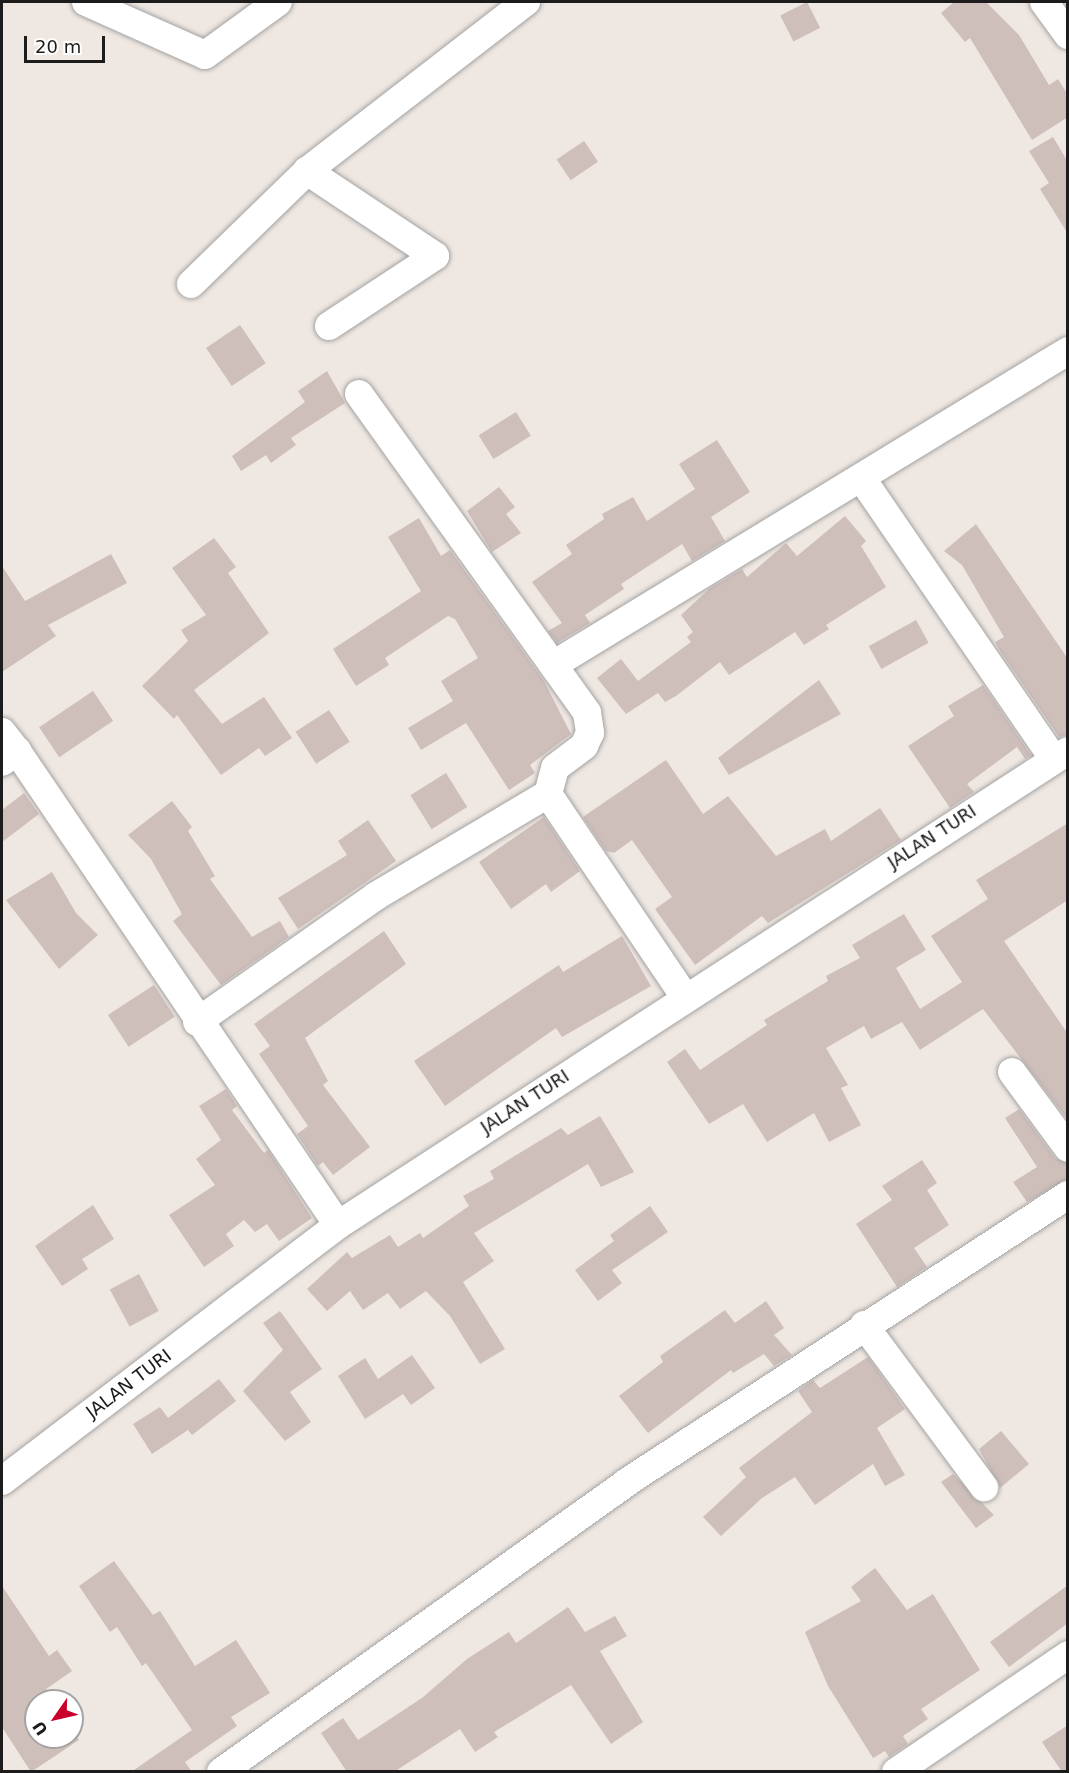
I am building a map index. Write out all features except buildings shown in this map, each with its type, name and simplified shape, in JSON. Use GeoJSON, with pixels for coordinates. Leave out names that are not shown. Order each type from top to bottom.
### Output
{"type":"FeatureCollection","features":[{"type":"Feature","properties":{"kind":"street"},"geometry":{"type":"LineString","coordinates":[[86,2],[205,55],[278,2]]}},
{"type":"Feature","properties":{"kind":"street"},"geometry":{"type":"LineString","coordinates":[[191,284],[307,171],[526,2]]}},
{"type":"Feature","properties":{"kind":"street"},"geometry":{"type":"LineString","coordinates":[[1044,2],[1068,35]]}},
{"type":"Feature","properties":{"kind":"street"},"geometry":{"type":"LineString","coordinates":[[307,171],[435,256],[328,326]]}},
{"type":"Feature","properties":{"kind":"street"},"geometry":{"type":"LineString","coordinates":[[553,665],[862,479],[1068,351]]}},
{"type":"Feature","properties":{"kind":"street"},"geometry":{"type":"LineString","coordinates":[[196,1022],[376,896],[548,794],[555,768],[584,746],[591,723],[553,665],[359,394]]}},
{"type":"Feature","properties":{"kind":"street"},"geometry":{"type":"LineString","coordinates":[[862,479],[1061,755]]}},
{"type":"Feature","properties":{"kind":"street"},"geometry":{"type":"LineString","coordinates":[[6,748],[338,1225]]}},
{"type":"Feature","properties":{"kind":"street","name":"JALAN TURI"},"geometry":{"type":"LineString","coordinates":[[2,1481],[338,1225],[684,996],[1061,755]]}},
{"type":"Feature","properties":{"kind":"street"},"geometry":{"type":"LineString","coordinates":[[548,794],[684,996]]}},
{"type":"Feature","properties":{"kind":"street"},"geometry":{"type":"LineString","coordinates":[[1012,1072],[1068,1148]]}},
{"type":"Feature","properties":{"kind":"street"},"geometry":{"type":"LineString","coordinates":[[221,1772],[627,1482],[864,1325],[1068,1195]]}},
{"type":"Feature","properties":{"kind":"street"},"geometry":{"type":"LineString","coordinates":[[864,1325],[984,1486]]}},
{"type":"Feature","properties":{"kind":"street"},"geometry":{"type":"LineString","coordinates":[[896,1772],[1068,1655]]}}]}
